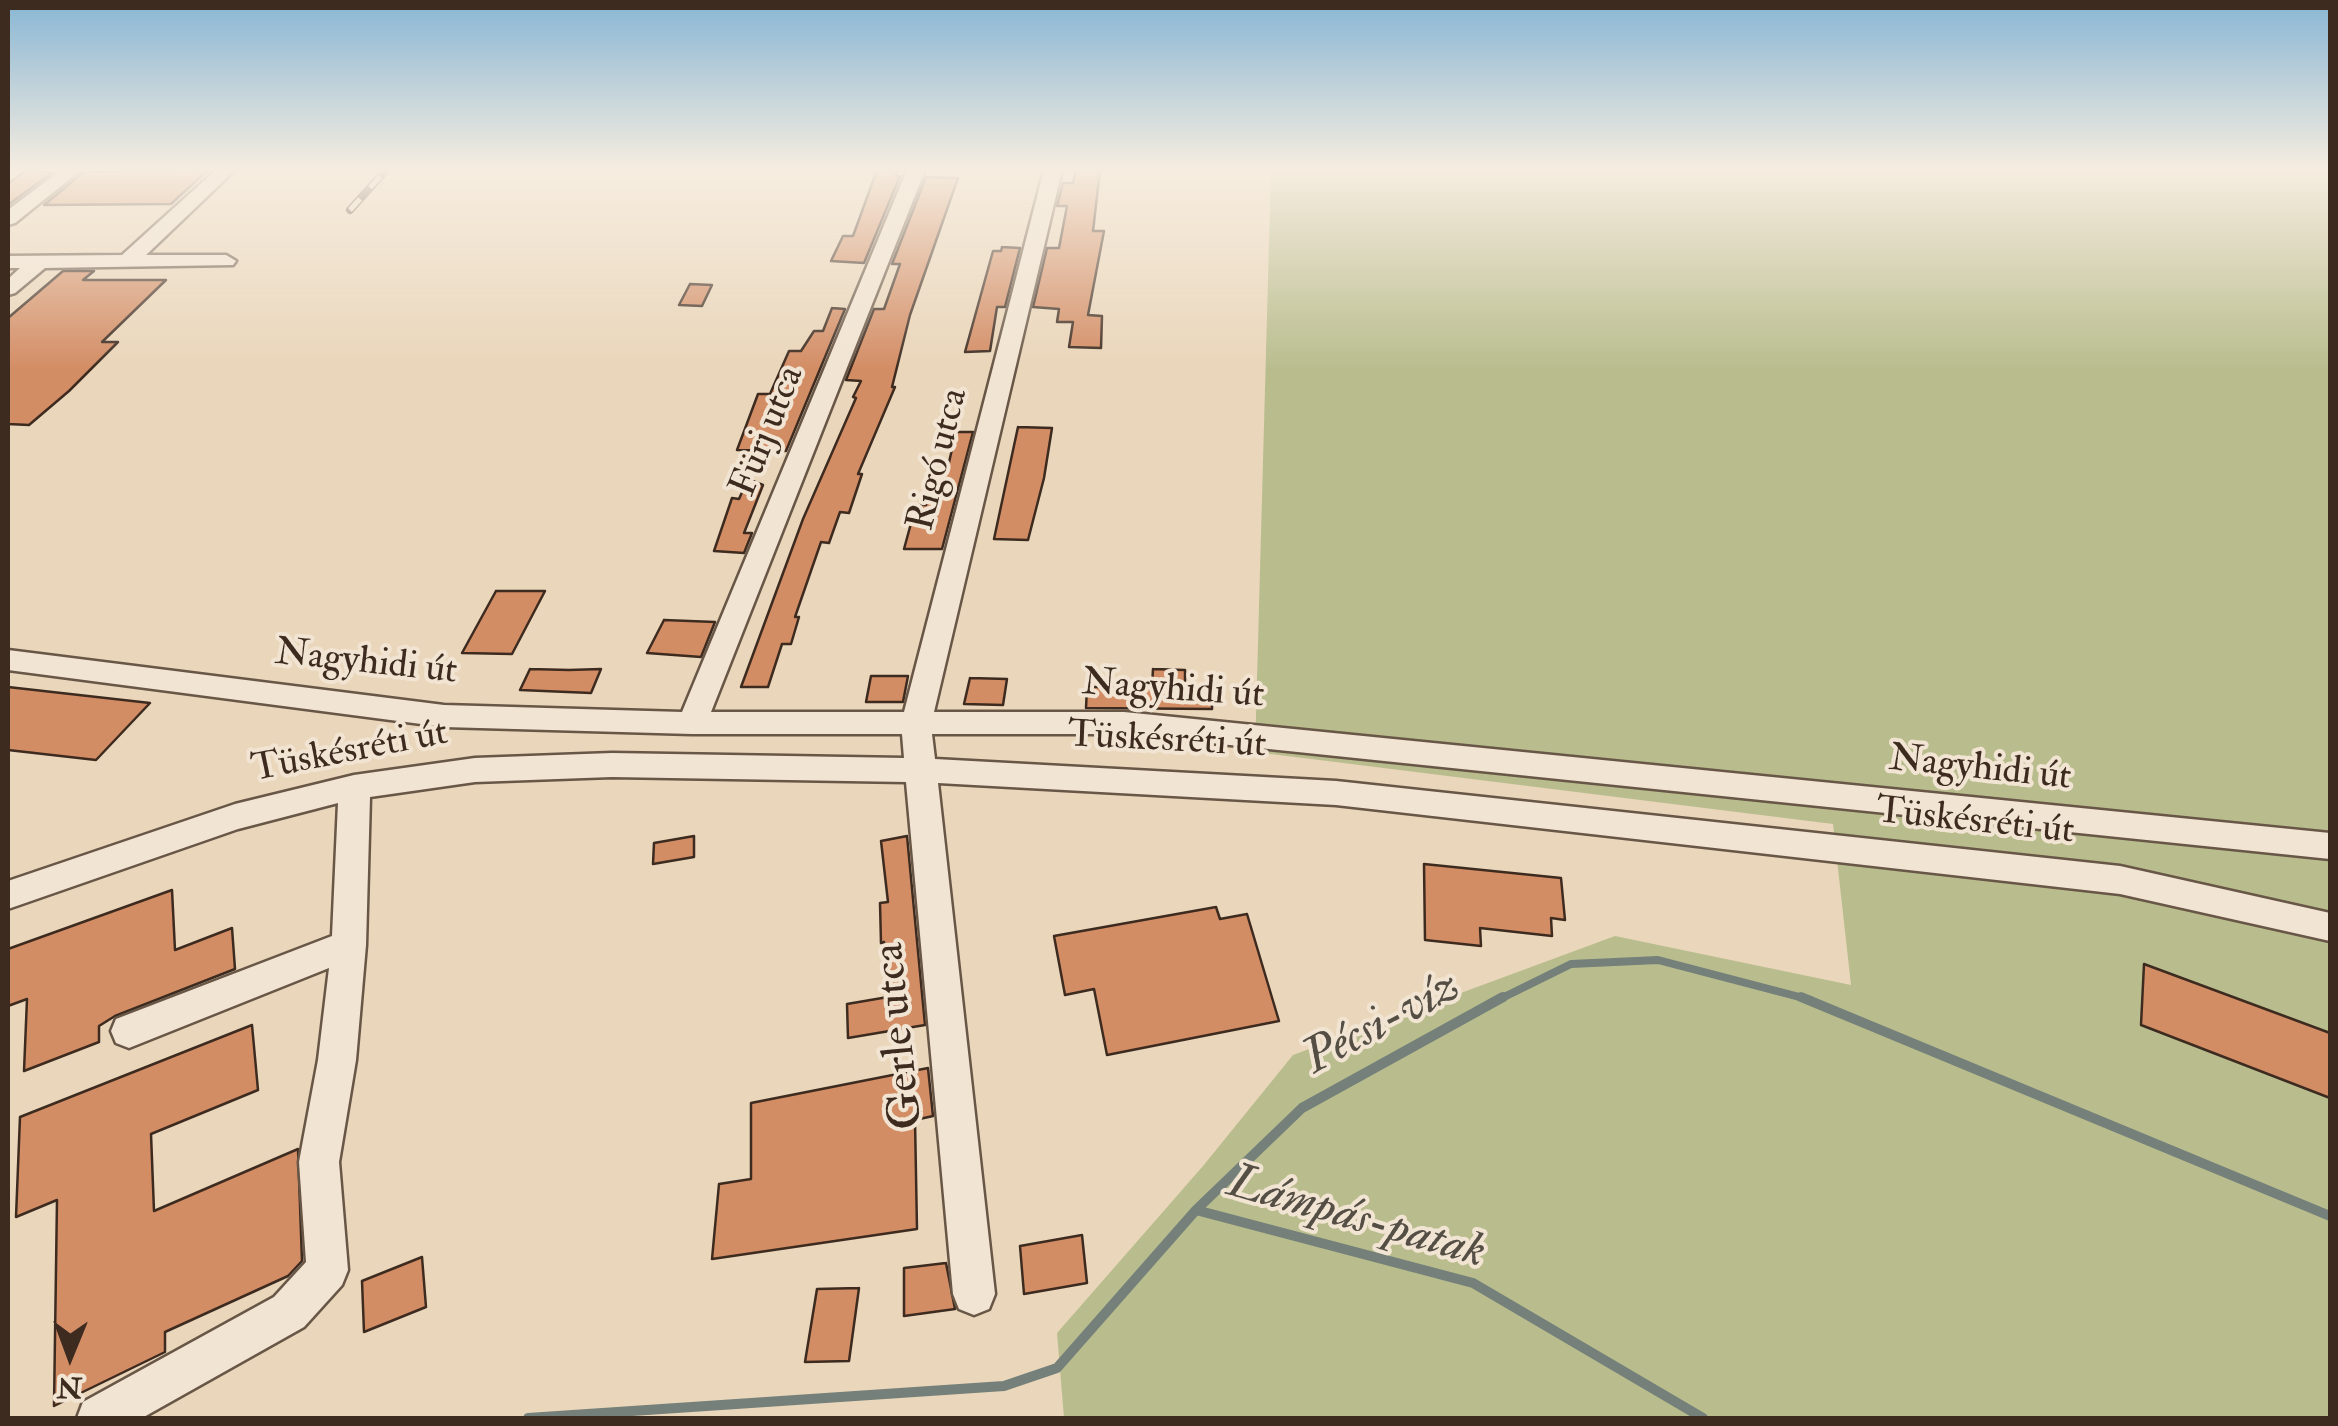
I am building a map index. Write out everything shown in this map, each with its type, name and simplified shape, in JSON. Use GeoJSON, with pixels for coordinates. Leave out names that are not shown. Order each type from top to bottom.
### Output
{"type":"FeatureCollection","features":[{"type":"Feature","properties":{"kind":"street"},"geometry":{"type":"LineString","coordinates":[[127,262],[154,237]]}},
{"type":"Feature","properties":{"kind":"street","name":"Fürj utca"},"geometry":{"type":"LineString","coordinates":[[692,723],[889,237]]}},
{"type":"Feature","properties":{"kind":"street","name":"Rigó utca"},"geometry":{"type":"LineString","coordinates":[[922,770],[916,724],[1037,237]]}},
{"type":"Feature","properties":{"kind":"street"},"geometry":{"type":"LineString","coordinates":[[8,262],[226,261]]}},
{"type":"Feature","properties":{"kind":"street"},"geometry":{"type":"LineString","coordinates":[[8,289],[40,262]]}},
{"type":"Feature","properties":{"kind":"street","name":"Nagyhidi út"},"geometry":{"type":"LineString","coordinates":[[8,660],[444,716],[692,723],[1124,723],[2330,846]]}},
{"type":"Feature","properties":{"kind":"street","name":"Tüskésréti út"},"geometry":{"type":"LineString","coordinates":[[8,895],[236,817],[354,787],[527,767],[922,770],[1316,791],[1565,817],[2120,880],[2330,927]]}},
{"type":"Feature","properties":{"kind":"street","name":"Gerle utca"},"geometry":{"type":"LineString","coordinates":[[922,770],[974,1294]]}},
{"type":"Feature","properties":{"kind":"street"},"geometry":{"type":"LineString","coordinates":[[99,1418],[289,1312],[326,1270],[319,1162],[349,945],[354,787]]}},
{"type":"Feature","properties":{"kind":"street"},"geometry":{"type":"LineString","coordinates":[[129,1031],[349,945]]}},
{"type":"Feature","properties":{"kind":"green space"},"geometry":{"type":"Polygon","coordinates":[[[1269,237],[2330,237],[2330,1418],[1064,1418],[1057,1333],[1203,1166],[1293,1055],[1615,936],[1851,985],[1833,824],[1255,752],[1269,237]]]}},
{"type":"Feature","properties":{"kind":"building"},"geometry":{"type":"Polygon","coordinates":[[[843,237],[875,237],[864,263],[831,261],[843,237]]]}},
{"type":"Feature","properties":{"kind":"building"},"geometry":{"type":"Polygon","coordinates":[[[903,237],[937,237],[910,315],[895,387],[858,474],[862,474],[849,513],[840,512],[829,543],[821,542],[795,617],[799,617],[791,644],[782,644],[768,687],[741,687],[803,519],[856,398],[853,397],[861,381],[846,380],[874,309],[884,309],[900,264],[892,264],[903,237]]]}},
{"type":"Feature","properties":{"kind":"building"},"geometry":{"type":"Polygon","coordinates":[[[1061,237],[1103,237],[1088,315],[1102,316],[1101,348],[1069,347],[1073,322],[1057,322],[1059,309],[1033,307],[1047,248],[1059,248],[1061,237]]]}},
{"type":"Feature","properties":{"kind":"building"},"geometry":{"type":"Polygon","coordinates":[[[1002,247],[1020,248],[1005,307],[997,307],[990,351],[965,352],[993,251],[1001,251],[1002,247]]]}},
{"type":"Feature","properties":{"kind":"building"},"geometry":{"type":"Polygon","coordinates":[[[63,271],[94,271],[83,280],[166,280],[102,342],[118,342],[69,391],[29,425],[8,424],[8,318],[63,271]]]}},
{"type":"Feature","properties":{"kind":"building"},"geometry":{"type":"Polygon","coordinates":[[[690,284],[712,285],[702,306],[679,305],[690,284]]]}},
{"type":"Feature","properties":{"kind":"building"},"geometry":{"type":"Polygon","coordinates":[[[832,308],[845,309],[786,451],[737,450],[758,394],[770,394],[789,351],[801,351],[814,331],[823,331],[832,308]]]}},
{"type":"Feature","properties":{"kind":"building"},"geometry":{"type":"Polygon","coordinates":[[[1018,427],[1052,428],[1044,478],[1028,540],[994,539],[1018,427]]]}},
{"type":"Feature","properties":{"kind":"building"},"geometry":{"type":"Polygon","coordinates":[[[956,432],[973,432],[942,549],[904,549],[916,505],[926,505],[934,471],[947,471],[956,432]]]}},
{"type":"Feature","properties":{"kind":"building"},"geometry":{"type":"Polygon","coordinates":[[[748,479],[763,485],[744,533],[752,533],[744,553],[714,551],[732,498],[739,499],[748,479]]]}},
{"type":"Feature","properties":{"kind":"building"},"geometry":{"type":"Polygon","coordinates":[[[496,591],[545,591],[512,654],[462,653],[496,591]]]}},
{"type":"Feature","properties":{"kind":"building"},"geometry":{"type":"Polygon","coordinates":[[[664,620],[715,622],[701,657],[647,653],[664,620]]]}},
{"type":"Feature","properties":{"kind":"building"},"geometry":{"type":"Polygon","coordinates":[[[530,669],[601,669],[591,693],[520,690],[530,669]]]}},
{"type":"Feature","properties":{"kind":"building"},"geometry":{"type":"Polygon","coordinates":[[[1153,669],[1185,670],[1185,686],[1212,686],[1212,709],[1086,708],[1087,687],[1152,687],[1153,669]]]}},
{"type":"Feature","properties":{"kind":"building"},"geometry":{"type":"Polygon","coordinates":[[[871,676],[908,676],[903,702],[866,702],[871,676]]]}},
{"type":"Feature","properties":{"kind":"building"},"geometry":{"type":"Polygon","coordinates":[[[970,678],[1007,679],[1003,705],[964,704],[970,678]]]}},
{"type":"Feature","properties":{"kind":"building"},"geometry":{"type":"Polygon","coordinates":[[[8,687],[150,703],[96,760],[8,750],[8,687]]]}},
{"type":"Feature","properties":{"kind":"building"},"geometry":{"type":"Polygon","coordinates":[[[694,836],[694,857],[653,864],[654,843],[694,836]]]}},
{"type":"Feature","properties":{"kind":"building"},"geometry":{"type":"Polygon","coordinates":[[[907,836],[925,1025],[848,1038],[847,1004],[888,997],[884,942],[881,943],[880,903],[888,902],[881,841],[907,836]]]}},
{"type":"Feature","properties":{"kind":"building"},"geometry":{"type":"Polygon","coordinates":[[[1424,864],[1561,878],[1565,920],[1551,918],[1552,936],[1480,928],[1481,946],[1425,940],[1424,864]]]}},
{"type":"Feature","properties":{"kind":"building"},"geometry":{"type":"Polygon","coordinates":[[[172,890],[175,950],[232,928],[235,969],[115,1016],[99,1026],[99,1042],[24,1071],[27,999],[8,1006],[8,949],[172,890]]]}},
{"type":"Feature","properties":{"kind":"building"},"geometry":{"type":"Polygon","coordinates":[[[1216,907],[1220,919],[1247,914],[1279,1021],[1107,1055],[1094,989],[1065,995],[1054,936],[1216,907]]]}},
{"type":"Feature","properties":{"kind":"building"},"geometry":{"type":"Polygon","coordinates":[[[2144,964],[2330,1033],[2330,1098],[2141,1025],[2144,964]]]}},
{"type":"Feature","properties":{"kind":"building"},"geometry":{"type":"Polygon","coordinates":[[[252,1025],[258,1090],[151,1134],[154,1211],[298,1149],[302,1261],[288,1276],[165,1332],[165,1352],[54,1406],[57,1200],[16,1217],[20,1117],[252,1025]]]}},
{"type":"Feature","properties":{"kind":"building"},"geometry":{"type":"Polygon","coordinates":[[[928,1068],[933,1116],[915,1120],[917,1229],[712,1259],[719,1184],[751,1179],[751,1103],[928,1068]]]}},
{"type":"Feature","properties":{"kind":"building"},"geometry":{"type":"Polygon","coordinates":[[[1082,1235],[1087,1283],[1024,1294],[1020,1246],[1082,1235]]]}},
{"type":"Feature","properties":{"kind":"building"},"geometry":{"type":"Polygon","coordinates":[[[422,1257],[426,1307],[364,1332],[362,1281],[422,1257]]]}},
{"type":"Feature","properties":{"kind":"building"},"geometry":{"type":"Polygon","coordinates":[[[946,1263],[955,1309],[904,1316],[904,1268],[946,1263]]]}},
{"type":"Feature","properties":{"kind":"building"},"geometry":{"type":"Polygon","coordinates":[[[859,1288],[849,1361],[805,1362],[817,1289],[859,1288]]]}},
{"type":"Feature","properties":{"kind":"waterway","name":"Pécsi-víz"},"geometry":{"type":"LineString","coordinates":[[1498,1000],[1571,964],[1658,960],[1804,998]]}},
{"type":"Feature","properties":{"kind":"waterway","name":"Pécsi-víz"},"geometry":{"type":"LineString","coordinates":[[1196,1210],[1302,1108],[1503,997]]}},
{"type":"Feature","properties":{"kind":"waterway","name":"Pécsi-víz"},"geometry":{"type":"LineString","coordinates":[[1804,998],[1811,1000]]}},
{"type":"Feature","properties":{"kind":"waterway","name":"Pécsi-víz"},"geometry":{"type":"LineString","coordinates":[[1804,998],[2330,1216]]}},
{"type":"Feature","properties":{"kind":"waterway","name":"Pécsi-víz"},"geometry":{"type":"LineString","coordinates":[[528,1418],[1004,1386],[1057,1368],[1196,1210]]}},
{"type":"Feature","properties":{"kind":"waterway","name":"Lámpás-patak"},"geometry":{"type":"LineString","coordinates":[[1196,1210],[1473,1283],[1703,1418]]}}]}
